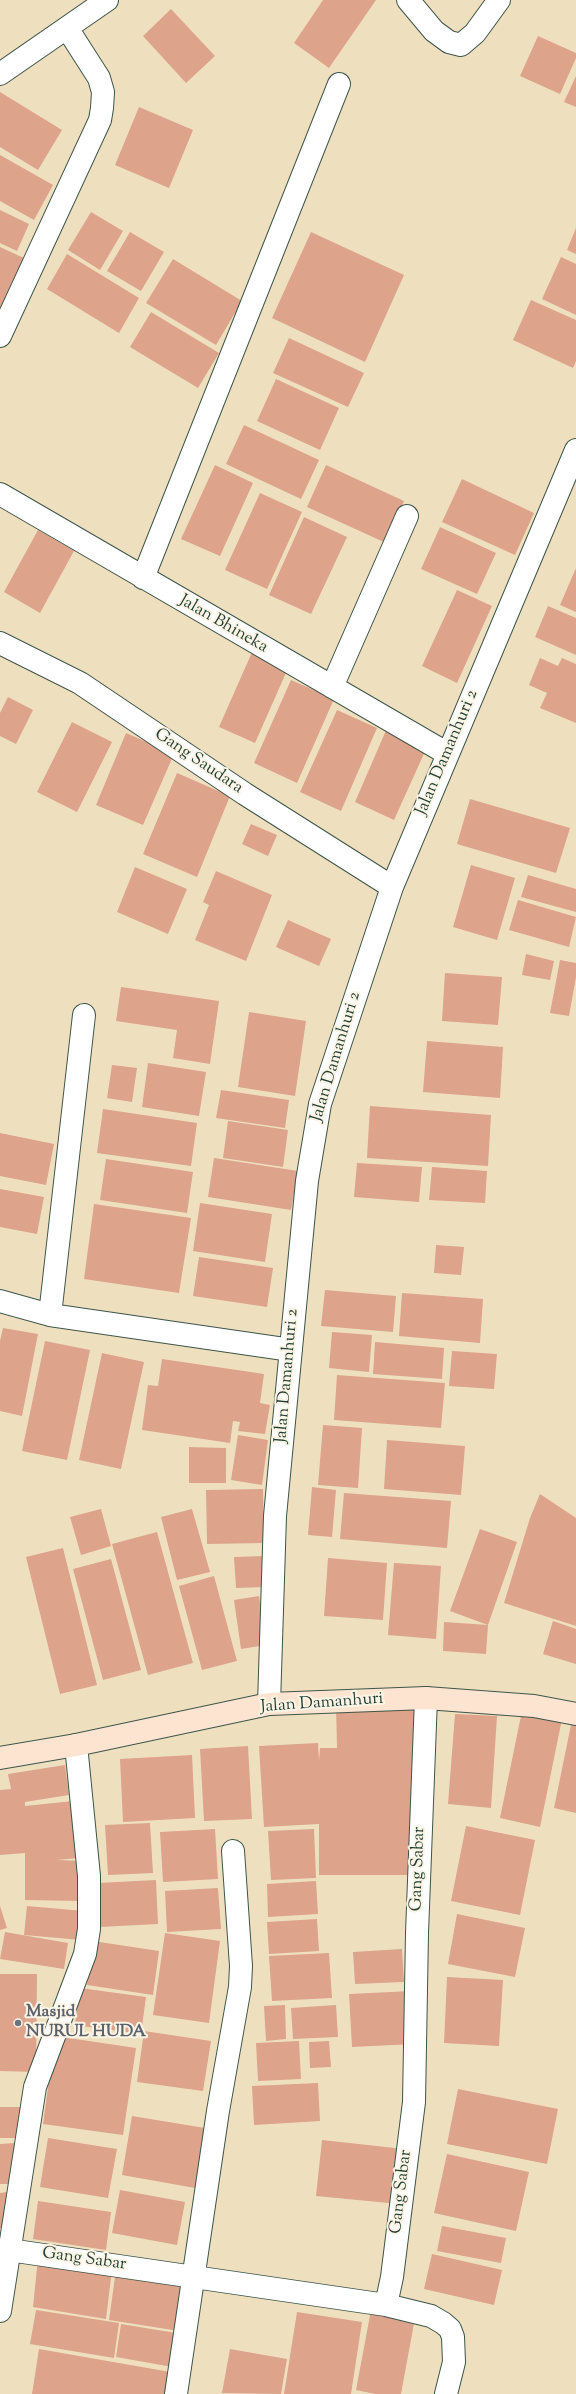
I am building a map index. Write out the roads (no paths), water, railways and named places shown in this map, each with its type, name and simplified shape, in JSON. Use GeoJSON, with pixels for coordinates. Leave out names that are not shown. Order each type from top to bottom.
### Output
{"type":"FeatureCollection","features":[{"type":"Feature","properties":{"kind":"street"},"geometry":{"type":"LineString","coordinates":[[0,74],[107,0]]}},
{"type":"Feature","properties":{"kind":"street"},"geometry":{"type":"LineString","coordinates":[[408,0],[434,31],[449,42],[461,45],[474,33],[499,0]]}},
{"type":"Feature","properties":{"kind":"street"},"geometry":{"type":"LineString","coordinates":[[0,336],[101,114],[103,92],[99,78],[67,28]]}},
{"type":"Feature","properties":{"kind":"street"},"geometry":{"type":"LineString","coordinates":[[142,578],[339,84]]}},
{"type":"Feature","properties":{"kind":"street","name":"Jalan Damanhuri 2"},"geometry":{"type":"LineString","coordinates":[[269,1704],[275,1516],[306,1181],[320,1104],[392,887],[576,450]]}},
{"type":"Feature","properties":{"kind":"street","name":"Jalan Bhineka"},"geometry":{"type":"LineString","coordinates":[[0,494],[142,578],[448,754]]}},
{"type":"Feature","properties":{"kind":"street"},"geometry":{"type":"LineString","coordinates":[[332,687],[407,516]]}},
{"type":"Feature","properties":{"kind":"street","name":"Gang Saudara"},"geometry":{"type":"LineString","coordinates":[[0,643],[80,683],[244,794],[392,887]]}},
{"type":"Feature","properties":{"kind":"street"},"geometry":{"type":"LineString","coordinates":[[50,1315],[84,1015]]}},
{"type":"Feature","properties":{"kind":"street"},"geometry":{"type":"LineString","coordinates":[[0,1301],[50,1315],[291,1350]]}},
{"type":"Feature","properties":{"kind":"street","name":"Jalan Damanhuri"},"geometry":{"type":"LineString","coordinates":[[0,1758],[76,1745],[269,1704],[426,1698],[534,1706],[576,1714]]}},
{"type":"Feature","properties":{"kind":"street","name":"Gang Sabar"},"geometry":{"type":"LineString","coordinates":[[9,2250],[386,2305],[392,2277],[414,2102],[417,1934],[426,1698]]}},
{"type":"Feature","properties":{"kind":"street"},"geometry":{"type":"LineString","coordinates":[[0,2311],[35,2087],[85,1954],[89,1929],[89,1876],[76,1745]]}},
{"type":"Feature","properties":{"kind":"street"},"geometry":{"type":"LineString","coordinates":[[176,2394],[218,2111],[240,1987],[240,1947],[233,1851]]}},
{"type":"Feature","properties":{"kind":"street"},"geometry":{"type":"LineString","coordinates":[[386,2305],[431,2316],[450,2329],[455,2345],[454,2362],[446,2394]]}},
{"type":"Feature","properties":{"kind":"place","name":"Masjid NURUL HUDA"},"geometry":{"type":"Point","coordinates":[18,2023]}}]}
